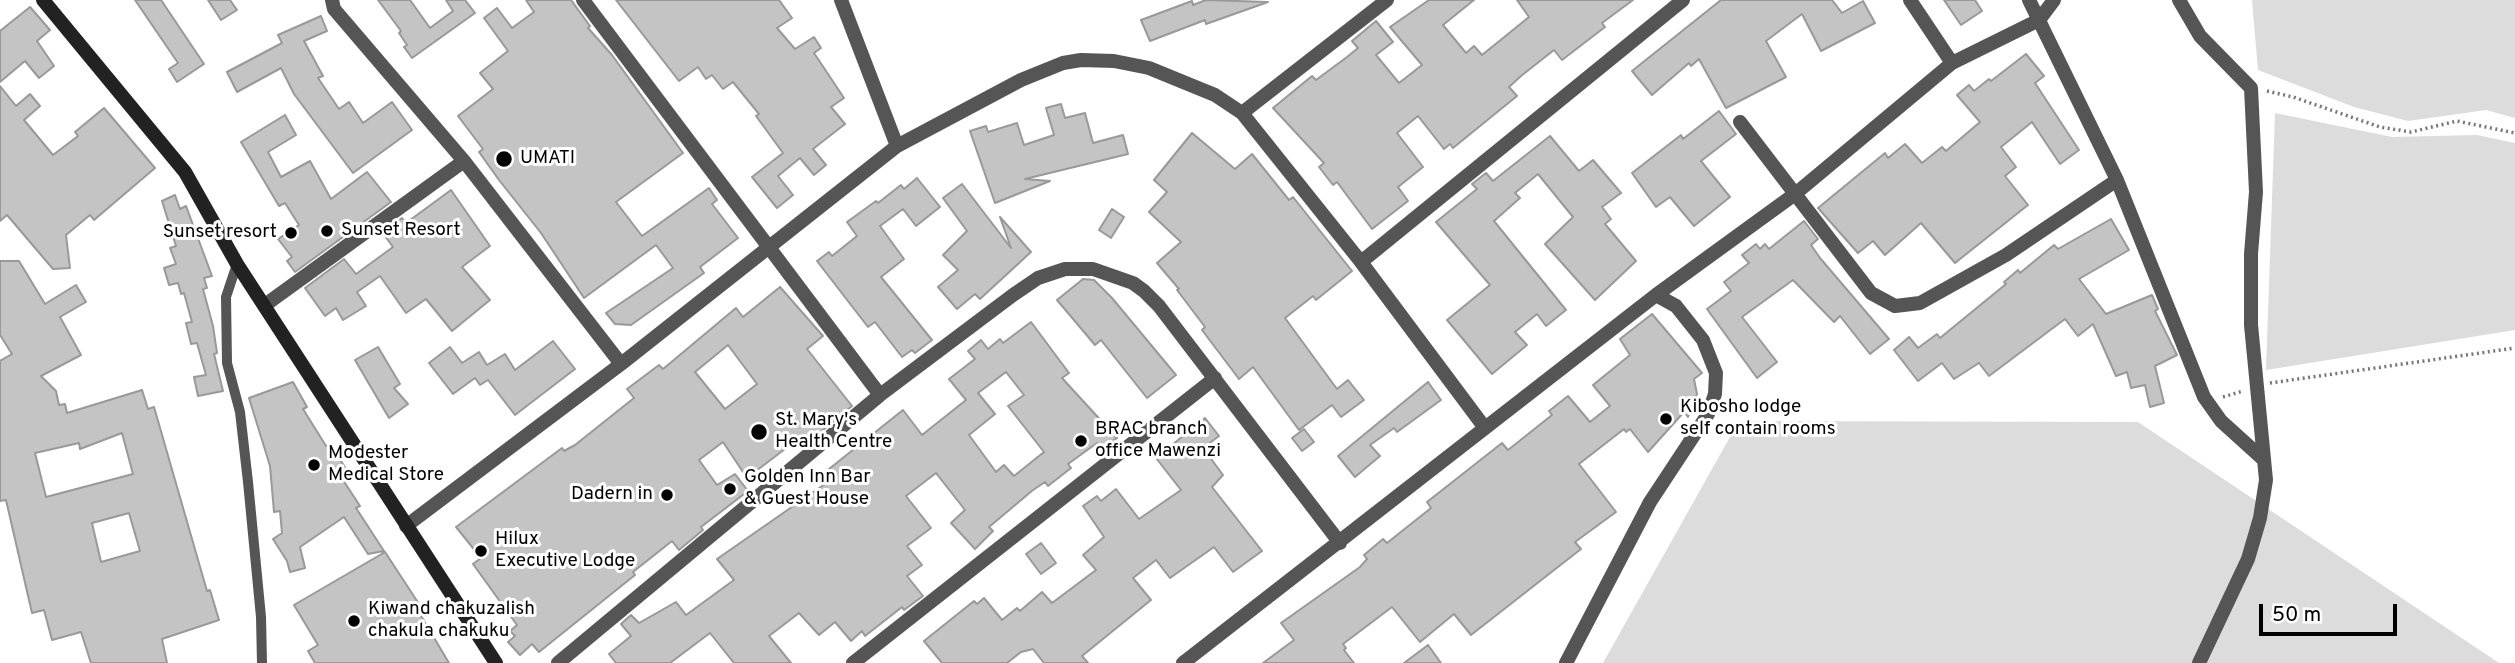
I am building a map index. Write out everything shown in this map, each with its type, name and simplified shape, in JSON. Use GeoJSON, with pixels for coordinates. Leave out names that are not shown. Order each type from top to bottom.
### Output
{"type":"FeatureCollection","features":[{"type":"Feature","properties":{"kind":"street"},"geometry":{"type":"LineString","coordinates":[[43,0],[185,172],[237,264],[496,663]]}},
{"type":"Feature","properties":{"kind":"street"},"geometry":{"type":"LineString","coordinates":[[332,0],[340,16],[464,161],[621,364]]}},
{"type":"Feature","properties":{"kind":"street"},"geometry":{"type":"LineString","coordinates":[[583,0],[880,395]]}},
{"type":"Feature","properties":{"kind":"street"},"geometry":{"type":"LineString","coordinates":[[841,0],[897,146]]}},
{"type":"Feature","properties":{"kind":"street"},"geometry":{"type":"LineString","coordinates":[[1242,113],[1387,0]]}},
{"type":"Feature","properties":{"kind":"street"},"geometry":{"type":"LineString","coordinates":[[1361,261],[1683,0]]}},
{"type":"Feature","properties":{"kind":"street"},"geometry":{"type":"LineString","coordinates":[[1910,0],[1952,63]]}},
{"type":"Feature","properties":{"kind":"street"},"geometry":{"type":"LineString","coordinates":[[2029,0],[2117,180],[2208,402],[2221,421],[2263,459]]}},
{"type":"Feature","properties":{"kind":"street"},"geometry":{"type":"LineString","coordinates":[[1183,663],[1656,295],[1795,194],[1952,63],[2039,20],[2054,0]]}},
{"type":"Feature","properties":{"kind":"street"},"geometry":{"type":"LineString","coordinates":[[2179,0],[2200,36],[2251,88],[2256,192],[2250,254],[2255,387],[2264,496],[2248,559],[2199,663]]}},
{"type":"Feature","properties":{"kind":"street"},"geometry":{"type":"LineString","coordinates":[[406,526],[621,364],[897,146],[1021,80],[1063,63],[1082,60],[1114,61],[1149,68],[1215,95],[1242,113],[1361,261],[1485,428]]}},
{"type":"Feature","properties":{"kind":"street"},"geometry":{"type":"LineString","coordinates":[[1740,122],[1871,293],[1887,304],[1904,306],[1920,303],[2006,255],[2117,180]]}},
{"type":"Feature","properties":{"kind":"street"},"geometry":{"type":"LineString","coordinates":[[265,305],[464,161]]}},
{"type":"Feature","properties":{"kind":"street"},"geometry":{"type":"LineString","coordinates":[[558,663],[880,395],[1013,295],[1038,278],[1065,269],[1093,270],[1133,283],[1144,291],[1215,378],[1340,543]]}},
{"type":"Feature","properties":{"kind":"street"},"geometry":{"type":"LineString","coordinates":[[1566,663],[1650,502],[1708,414],[1715,394],[1716,373],[1703,340],[1676,306],[1656,295]]}},
{"type":"Feature","properties":{"kind":"street"},"geometry":{"type":"LineString","coordinates":[[853,663],[1215,378]]}},
{"type":"Feature","properties":{"kind":"lane"},"geometry":{"type":"LineString","coordinates":[[237,264],[225,307],[229,332],[227,363],[240,412],[245,454],[261,617],[261,663]]}},
{"type":"Feature","properties":{"kind":"path"},"geometry":{"type":"LineString","coordinates":[[2251,88],[2293,97],[2380,127],[2411,132],[2457,121],[2515,134]]}},
{"type":"Feature","properties":{"kind":"path"},"geometry":{"type":"LineString","coordinates":[[2208,402],[2255,387],[2318,374],[2515,348]]}},
{"type":"Feature","properties":{"kind":"shaded area"},"geometry":{"type":"Polygon","coordinates":[[[2252,0],[2515,0],[2515,118],[2486,110],[2408,121],[2354,107],[2258,70],[2252,0]]]}},
{"type":"Feature","properties":{"kind":"shaded area"},"geometry":{"type":"Polygon","coordinates":[[[2275,113],[2392,137],[2477,135],[2515,143],[2515,330],[2266,370],[2275,113]]]}},
{"type":"Feature","properties":{"kind":"shaded area"},"geometry":{"type":"Polygon","coordinates":[[[1739,421],[2138,422],[2499,663],[1603,663],[1739,421]]]}},
{"type":"Feature","properties":{"kind":"building"},"geometry":{"type":"Polygon","coordinates":[[[135,0],[161,0],[204,64],[177,82],[169,69],[178,63],[135,0]]]}},
{"type":"Feature","properties":{"kind":"building"},"geometry":{"type":"Polygon","coordinates":[[[208,0],[230,0],[237,10],[221,20],[208,0]]]}},
{"type":"Feature","properties":{"kind":"building"},"geometry":{"type":"Polygon","coordinates":[[[378,0],[410,0],[430,28],[453,11],[446,0],[465,0],[475,13],[412,58],[404,47],[407,45],[399,33],[401,31],[378,0]]]}},
{"type":"Feature","properties":{"kind":"building"},"geometry":{"type":"Polygon","coordinates":[[[526,0],[571,0],[590,26],[588,28],[612,55],[683,153],[616,202],[642,236],[709,188],[717,200],[712,204],[738,238],[700,267],[704,273],[631,325],[615,324],[606,313],[673,268],[656,245],[584,298],[541,233],[479,152],[483,149],[458,116],[493,89],[480,73],[508,51],[484,18],[497,8],[512,28],[534,12],[526,0]]]}},
{"type":"Feature","properties":{"kind":"building"},"geometry":{"type":"Polygon","coordinates":[[[616,0],[779,0],[792,18],[777,28],[795,49],[814,37],[821,48],[814,53],[844,98],[831,107],[845,124],[813,149],[826,165],[814,175],[800,158],[778,176],[793,195],[777,208],[752,177],[783,153],[756,116],[759,114],[733,82],[723,89],[712,75],[706,79],[698,67],[679,81],[616,0]]]}},
{"type":"Feature","properties":{"kind":"building"},"geometry":{"type":"Polygon","coordinates":[[[1206,0],[1268,2],[1206,24],[1205,20],[1150,41],[1141,20],[1192,1],[1193,5],[1206,0]]]}},
{"type":"Feature","properties":{"kind":"building"},"geometry":{"type":"Polygon","coordinates":[[[1429,0],[1474,0],[1443,25],[1466,53],[1474,46],[1482,55],[1529,17],[1517,0],[1633,0],[1602,23],[1605,27],[1562,60],[1554,50],[1521,76],[1509,87],[1517,96],[1453,148],[1450,144],[1444,149],[1418,116],[1397,133],[1423,167],[1398,187],[1408,201],[1372,229],[1337,182],[1333,185],[1319,167],[1324,163],[1273,108],[1312,76],[1316,80],[1358,48],[1352,41],[1376,21],[1393,42],[1376,55],[1399,83],[1422,65],[1390,27],[1429,0]]]}},
{"type":"Feature","properties":{"kind":"building"},"geometry":{"type":"Polygon","coordinates":[[[1721,0],[1832,0],[1842,13],[1863,1],[1875,23],[1821,51],[1802,14],[1766,41],[1786,77],[1726,108],[1699,59],[1691,66],[1689,63],[1652,95],[1632,71],[1721,0]]]}},
{"type":"Feature","properties":{"kind":"building"},"geometry":{"type":"Polygon","coordinates":[[[1944,0],[1975,0],[1982,11],[1961,25],[1944,0]]]}},
{"type":"Feature","properties":{"kind":"building"},"geometry":{"type":"Polygon","coordinates":[[[30,7],[50,30],[37,41],[54,66],[39,78],[25,61],[0,82],[0,31],[30,7]]]}},
{"type":"Feature","properties":{"kind":"building"},"geometry":{"type":"Polygon","coordinates":[[[321,16],[327,31],[304,41],[323,76],[318,78],[339,109],[349,102],[363,123],[392,102],[412,130],[353,173],[294,94],[281,68],[237,92],[227,72],[282,43],[278,35],[321,16]]]}},
{"type":"Feature","properties":{"kind":"building"},"geometry":{"type":"Polygon","coordinates":[[[2026,54],[2044,76],[2035,83],[2079,150],[2060,164],[2032,122],[2001,147],[2016,167],[2005,176],[2028,205],[1955,263],[1921,223],[1885,255],[1873,241],[1858,253],[1818,208],[1885,153],[1888,158],[1905,144],[1922,163],[1942,147],[1946,151],[1980,122],[1957,95],[1969,85],[1974,91],[1989,79],[1991,81],[2026,54]]]}},
{"type":"Feature","properties":{"kind":"building"},"geometry":{"type":"Polygon","coordinates":[[[0,86],[16,106],[30,94],[40,106],[24,120],[53,155],[78,136],[75,132],[104,108],[155,168],[94,220],[90,215],[66,235],[70,268],[53,269],[7,215],[0,221],[0,86]]]}},
{"type":"Feature","properties":{"kind":"building"},"geometry":{"type":"Polygon","coordinates":[[[1061,104],[1065,118],[1085,113],[1093,143],[1123,135],[1128,154],[1025,179],[1050,181],[995,203],[970,131],[986,126],[988,132],[1017,123],[1024,145],[1054,135],[1046,108],[1061,104]]]}},
{"type":"Feature","properties":{"kind":"building"},"geometry":{"type":"Polygon","coordinates":[[[1719,111],[1736,134],[1701,161],[1730,197],[1694,226],[1670,197],[1656,207],[1632,173],[1681,135],[1683,139],[1719,111]]]}},
{"type":"Feature","properties":{"kind":"building"},"geometry":{"type":"Polygon","coordinates":[[[285,115],[296,135],[268,152],[281,177],[310,161],[331,199],[367,172],[391,202],[295,272],[287,261],[292,257],[278,239],[299,225],[285,203],[279,206],[241,142],[285,115]]]}},
{"type":"Feature","properties":{"kind":"building"},"geometry":{"type":"Polygon","coordinates":[[[1192,133],[1235,169],[1252,154],[1289,200],[1293,197],[1352,271],[1316,300],[1313,296],[1285,318],[1337,389],[1348,380],[1364,400],[1341,417],[1332,405],[1299,430],[1253,367],[1239,379],[1202,330],[1205,327],[1177,290],[1179,289],[1157,263],[1181,242],[1149,212],[1167,192],[1154,180],[1192,133]]]}},
{"type":"Feature","properties":{"kind":"building"},"geometry":{"type":"Polygon","coordinates":[[[1550,136],[1579,171],[1593,160],[1621,193],[1602,207],[1611,219],[1605,224],[1636,261],[1595,300],[1545,244],[1573,217],[1538,174],[1515,193],[1520,198],[1494,221],[1566,310],[1546,326],[1537,314],[1515,332],[1527,345],[1492,374],[1447,320],[1490,285],[1436,222],[1477,189],[1472,184],[1486,173],[1493,181],[1550,136]]]}},
{"type":"Feature","properties":{"kind":"building"},"geometry":{"type":"Polygon","coordinates":[[[917,178],[940,207],[916,226],[903,209],[880,226],[904,259],[881,277],[932,340],[915,353],[912,350],[902,357],[875,322],[868,327],[817,261],[829,252],[832,256],[857,236],[847,222],[901,185],[904,189],[917,178]]]}},
{"type":"Feature","properties":{"kind":"building"},"geometry":{"type":"Polygon","coordinates":[[[962,184],[1011,248],[1000,217],[1031,252],[980,299],[975,294],[957,309],[938,287],[958,270],[943,255],[967,231],[943,198],[962,184]]]}},
{"type":"Feature","properties":{"kind":"building"},"geometry":{"type":"Polygon","coordinates":[[[451,190],[490,246],[462,267],[490,300],[452,331],[426,299],[406,313],[380,276],[357,292],[366,306],[343,320],[336,308],[325,316],[305,288],[344,259],[356,274],[393,247],[382,232],[402,218],[406,223],[451,190]]]}},
{"type":"Feature","properties":{"kind":"building"},"geometry":{"type":"Polygon","coordinates":[[[175,195],[180,209],[186,206],[212,276],[204,278],[207,288],[203,289],[213,326],[217,353],[214,354],[223,391],[198,396],[194,377],[206,375],[197,343],[191,344],[186,323],[192,322],[184,293],[181,294],[178,283],[169,285],[164,268],[176,264],[170,248],[176,246],[162,201],[175,195]]]}},
{"type":"Feature","properties":{"kind":"building"},"geometry":{"type":"Polygon","coordinates":[[[1112,209],[1124,217],[1111,238],[1099,230],[1112,209]]]}},
{"type":"Feature","properties":{"kind":"building"},"geometry":{"type":"Polygon","coordinates":[[[2111,219],[2129,250],[2079,279],[2106,314],[2152,295],[2158,309],[2155,311],[2177,355],[2155,366],[2164,403],[2150,407],[2145,385],[2131,388],[2127,372],[2116,376],[2093,324],[2078,336],[2065,319],[1989,376],[1979,363],[1954,379],[1942,363],[1918,381],[1894,350],[1909,337],[1918,348],[1937,334],[1940,338],[2006,284],[2004,282],[2018,270],[2020,273],[2054,245],[2058,249],[2111,219]]]}},
{"type":"Feature","properties":{"kind":"building"},"geometry":{"type":"Polygon","coordinates":[[[1804,221],[1818,239],[1811,245],[1820,258],[1889,339],[1870,354],[1840,316],[1834,322],[1793,280],[1742,317],[1777,362],[1757,378],[1707,309],[1731,291],[1724,282],[1749,263],[1742,255],[1756,244],[1760,249],[1765,244],[1769,249],[1804,221]]]}},
{"type":"Feature","properties":{"kind":"building"},"geometry":{"type":"Polygon","coordinates":[[[0,261],[19,261],[45,304],[76,285],[86,302],[60,317],[81,355],[41,376],[56,391],[59,405],[65,404],[67,413],[142,390],[148,409],[154,407],[207,591],[210,590],[219,620],[162,639],[167,663],[91,663],[81,632],[52,640],[44,610],[32,613],[6,500],[0,501],[0,361],[12,354],[0,335],[0,261]],[[122,433],[80,449],[79,443],[35,453],[46,497],[133,474],[122,433]],[[129,513],[92,523],[101,562],[140,551],[129,513]]]}},
{"type":"Feature","properties":{"kind":"building"},"geometry":{"type":"Polygon","coordinates":[[[1083,279],[1094,280],[1112,298],[1176,375],[1147,398],[1101,340],[1095,345],[1057,300],[1083,279]]]}},
{"type":"Feature","properties":{"kind":"building"},"geometry":{"type":"Polygon","coordinates":[[[780,287],[823,336],[807,349],[852,406],[811,440],[802,446],[798,439],[747,478],[723,442],[699,460],[717,485],[735,474],[748,491],[701,527],[703,530],[679,550],[672,541],[633,572],[635,575],[539,652],[532,644],[520,655],[508,642],[515,636],[510,631],[517,625],[473,564],[481,558],[456,527],[562,448],[564,451],[575,445],[634,398],[627,389],[659,365],[663,369],[736,308],[743,317],[780,287]],[[728,345],[695,372],[725,409],[757,384],[728,345]]]}},
{"type":"Feature","properties":{"kind":"building"},"geometry":{"type":"Polygon","coordinates":[[[1652,314],[1702,373],[1694,379],[1697,394],[1688,417],[1684,412],[1648,452],[1630,429],[1626,432],[1624,429],[1579,464],[1616,512],[1575,542],[1581,549],[1471,635],[1454,614],[1420,642],[1392,607],[1343,644],[1346,648],[1344,650],[1354,663],[1263,663],[1294,640],[1281,623],[1360,567],[1367,559],[1364,555],[1383,539],[1387,543],[1431,508],[1427,502],[1502,443],[1508,450],[1552,415],[1549,411],[1568,396],[1590,422],[1610,406],[1593,385],[1630,355],[1620,339],[1652,314]]]}},
{"type":"Feature","properties":{"kind":"building"},"geometry":{"type":"Polygon","coordinates":[[[1031,322],[1069,373],[1062,378],[1117,438],[1101,449],[1097,443],[1068,464],[1071,468],[1048,486],[1045,482],[1033,490],[989,527],[993,531],[975,549],[951,523],[965,510],[936,473],[906,496],[931,528],[907,546],[922,565],[907,576],[923,596],[904,610],[902,607],[865,636],[862,631],[851,641],[835,622],[819,635],[799,613],[769,636],[791,663],[734,663],[710,633],[670,663],[616,663],[609,654],[631,636],[621,624],[631,615],[639,623],[676,602],[686,615],[734,580],[717,559],[835,477],[829,469],[903,410],[922,435],[966,400],[949,379],[975,359],[968,351],[981,340],[988,349],[1000,339],[1003,343],[1031,322]],[[1006,372],[978,393],[995,414],[969,435],[996,472],[1004,465],[1014,476],[1044,452],[1008,406],[1024,395],[1006,372]]]}},
{"type":"Feature","properties":{"kind":"building"},"geometry":{"type":"Polygon","coordinates":[[[553,341],[575,369],[515,415],[488,380],[480,385],[475,378],[453,394],[429,363],[450,347],[462,363],[479,352],[487,365],[505,354],[515,370],[553,341]]]}},
{"type":"Feature","properties":{"kind":"building"},"geometry":{"type":"Polygon","coordinates":[[[378,347],[400,384],[394,388],[408,404],[389,418],[355,360],[378,347]]]}},
{"type":"Feature","properties":{"kind":"building"},"geometry":{"type":"Polygon","coordinates":[[[293,382],[307,407],[303,409],[326,446],[330,444],[350,475],[343,480],[360,506],[356,508],[384,551],[368,554],[344,517],[300,547],[305,568],[290,572],[287,561],[273,539],[282,533],[280,511],[274,512],[270,466],[249,398],[293,382]]]}},
{"type":"Feature","properties":{"kind":"building"},"geometry":{"type":"Polygon","coordinates":[[[1428,382],[1441,400],[1397,432],[1394,428],[1370,445],[1380,456],[1355,477],[1338,456],[1428,382]]]}},
{"type":"Feature","properties":{"kind":"building"},"geometry":{"type":"Polygon","coordinates":[[[1205,418],[1219,436],[1203,448],[1223,475],[1212,487],[1262,551],[1233,572],[1214,547],[1170,578],[1156,560],[1133,578],[1151,600],[1082,656],[1088,663],[1044,663],[1033,649],[1021,652],[1007,663],[942,663],[924,641],[974,601],[977,604],[984,598],[1002,620],[1017,608],[1020,611],[1042,592],[1052,603],[1096,570],[1083,555],[1104,537],[1083,506],[1097,496],[1101,501],[1116,489],[1139,519],[1181,490],[1156,458],[1205,418]]]}},
{"type":"Feature","properties":{"kind":"building"},"geometry":{"type":"Polygon","coordinates":[[[1304,429],[1314,442],[1302,451],[1292,438],[1304,429]]]}},
{"type":"Feature","properties":{"kind":"building"},"geometry":{"type":"Polygon","coordinates":[[[1041,543],[1056,563],[1041,574],[1026,554],[1041,543]]]}},
{"type":"Feature","properties":{"kind":"building"},"geometry":{"type":"Polygon","coordinates":[[[385,552],[421,607],[417,609],[449,663],[315,663],[308,651],[318,645],[294,605],[385,552]]]}},
{"type":"Feature","properties":{"kind":"building"},"geometry":{"type":"Polygon","coordinates":[[[1428,645],[1441,663],[1404,663],[1428,645]]]}},
{"type":"Feature","properties":{"kind":"place","name":"UMATI"},"geometry":{"type":"Point","coordinates":[504,159]}},
{"type":"Feature","properties":{"kind":"place","name":"Sunset Resort"},"geometry":{"type":"Point","coordinates":[327,231]}},
{"type":"Feature","properties":{"kind":"place","name":"Sunset resort"},"geometry":{"type":"Point","coordinates":[291,233]}},
{"type":"Feature","properties":{"kind":"place","name":"Kibosho lodge self contain rooms"},"geometry":{"type":"Point","coordinates":[1666,419]}},
{"type":"Feature","properties":{"kind":"place","name":"St. Mary's Health Centre"},"geometry":{"type":"Point","coordinates":[759,432]}},
{"type":"Feature","properties":{"kind":"place","name":"BRAC branch office Mawenzi"},"geometry":{"type":"Point","coordinates":[1081,441]}},
{"type":"Feature","properties":{"kind":"place","name":"Modester Medical Store"},"geometry":{"type":"Point","coordinates":[314,465]}},
{"type":"Feature","properties":{"kind":"place","name":"Golden Inn Bar & Guest House"},"geometry":{"type":"Point","coordinates":[730,489]}},
{"type":"Feature","properties":{"kind":"place","name":"Dadern in"},"geometry":{"type":"Point","coordinates":[667,495]}},
{"type":"Feature","properties":{"kind":"place","name":"Hilux Executive Lodge"},"geometry":{"type":"Point","coordinates":[481,551]}},
{"type":"Feature","properties":{"kind":"place","name":"Kiwand chakuzalish chakula chakuku"},"geometry":{"type":"Point","coordinates":[354,621]}}]}
